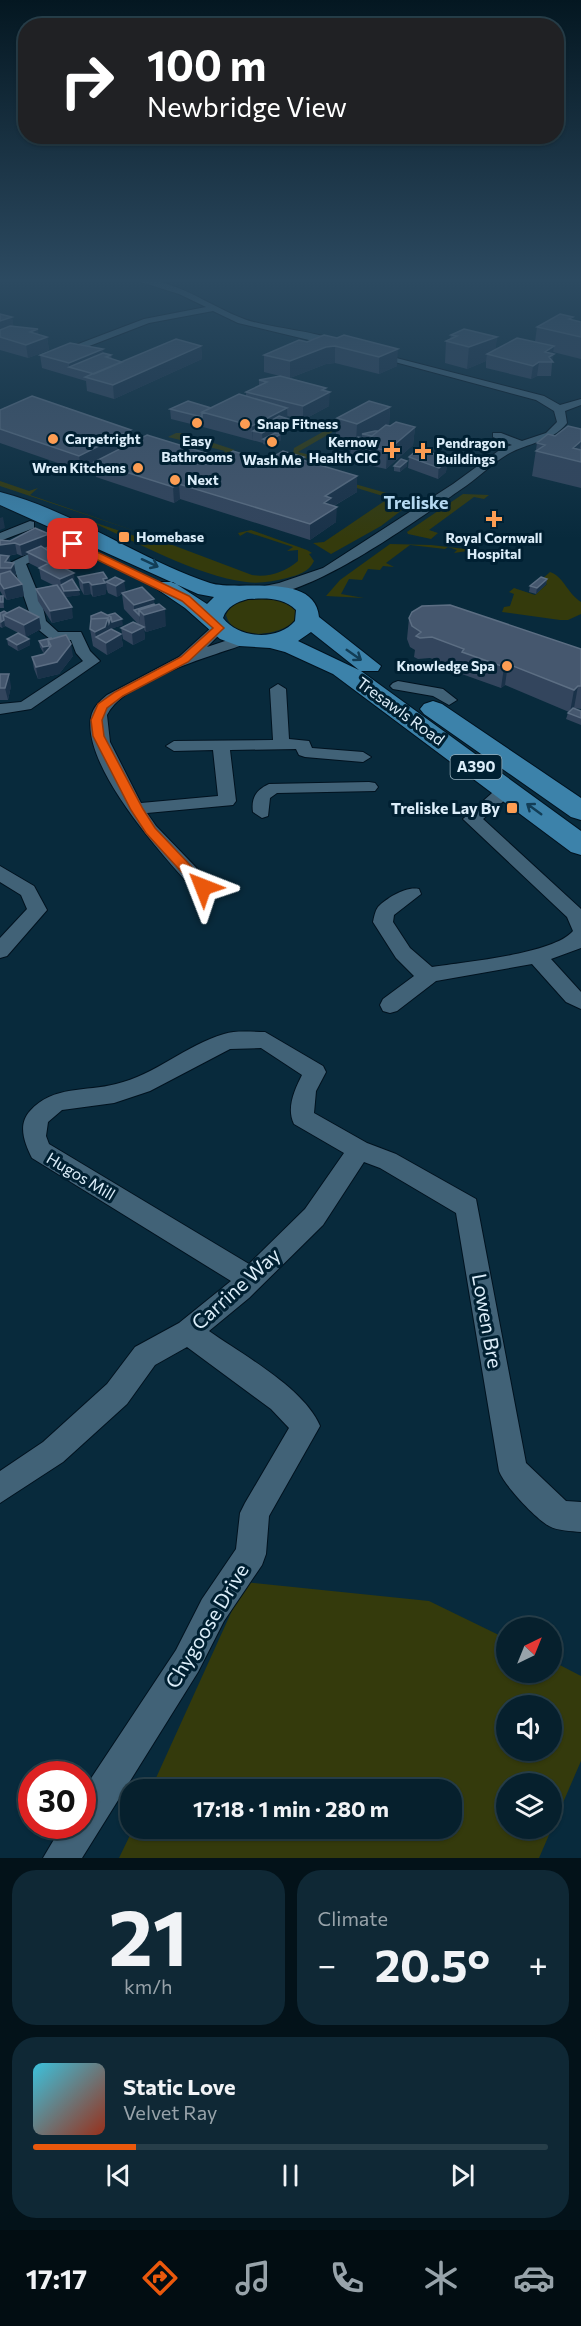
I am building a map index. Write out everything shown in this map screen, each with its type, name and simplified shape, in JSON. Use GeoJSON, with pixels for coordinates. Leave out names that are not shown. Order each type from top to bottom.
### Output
{"type":"FeatureCollection","features":[{"type":"Feature","properties":{"kind":"highway","name":"A390"},"geometry":{"type":"LineString","coordinates":[[0,498],[73,528],[206,589],[289,596],[305,611]]}},
{"type":"Feature","properties":{"kind":"highway","name":"A390"},"geometry":{"type":"LineString","coordinates":[[0,512],[178,594],[200,608],[217,627],[255,640]]}},
{"type":"Feature","properties":{"kind":"highway"},"geometry":{"type":"LineString","coordinates":[[217,627],[212,618],[220,602],[253,592]]}},
{"type":"Feature","properties":{"kind":"highway"},"geometry":{"type":"LineString","coordinates":[[255,640],[298,632],[305,611]]}},
{"type":"Feature","properties":{"kind":"highway","name":"Tresawls Road"},"geometry":{"type":"LineString","coordinates":[[305,611],[341,646],[581,811]]}},
{"type":"Feature","properties":{"kind":"highway","name":"Tresawls Road"},"geometry":{"type":"LineString","coordinates":[[255,640],[293,647],[342,669],[581,845]]}},
{"type":"Feature","properties":{"kind":"street"},"geometry":{"type":"LineString","coordinates":[[419,366],[540,398],[559,408],[581,402]]}},
{"type":"Feature","properties":{"kind":"street"},"geometry":{"type":"LineString","coordinates":[[253,592],[282,587],[328,571],[457,487],[497,456],[520,444],[550,435],[562,423],[559,408]]}},
{"type":"Feature","properties":{"kind":"street"},"geometry":{"type":"LineString","coordinates":[[496,435],[520,444]]}},
{"type":"Feature","properties":{"kind":"street"},"geometry":{"type":"LineString","coordinates":[[550,435],[563,438]]}},
{"type":"Feature","properties":{"kind":"street"},"geometry":{"type":"LineString","coordinates":[[0,537],[30,525]]}},
{"type":"Feature","properties":{"kind":"street"},"geometry":{"type":"LineString","coordinates":[[0,709],[25,706],[93,661],[83,653],[76,635],[55,636],[39,623],[35,603],[14,562],[47,549]]}},
{"type":"Feature","properties":{"kind":"street"},"geometry":{"type":"LineString","coordinates":[[305,611],[328,571]]}},
{"type":"Feature","properties":{"kind":"street"},"geometry":{"type":"LineString","coordinates":[[184,660],[217,627]]}},
{"type":"Feature","properties":{"kind":"street"},"geometry":{"type":"LineString","coordinates":[[203,887],[150,831],[98,736],[96,720],[102,706],[119,694],[184,660],[255,640]]}},
{"type":"Feature","properties":{"kind":"street"},"geometry":{"type":"LineString","coordinates":[[398,686],[438,692],[449,700]]}},
{"type":"Feature","properties":{"kind":"street"},"geometry":{"type":"LineString","coordinates":[[278,689],[280,743]]}},
{"type":"Feature","properties":{"kind":"street"},"geometry":{"type":"LineString","coordinates":[[174,746],[303,744],[305,752],[363,757]]}},
{"type":"Feature","properties":{"kind":"street"},"geometry":{"type":"LineString","coordinates":[[221,746],[227,801]]}},
{"type":"Feature","properties":{"kind":"street"},"geometry":{"type":"LineString","coordinates":[[137,810],[152,806],[227,801],[261,806],[263,794],[275,788],[369,787]]}},
{"type":"Feature","properties":{"kind":"street"},"geometry":{"type":"LineString","coordinates":[[507,789],[472,819],[575,914],[581,928]]}},
{"type":"Feature","properties":{"kind":"street"},"geometry":{"type":"LineString","coordinates":[[0,872],[29,890],[35,897],[37,910],[0,951]]}},
{"type":"Feature","properties":{"kind":"street"},"geometry":{"type":"LineString","coordinates":[[412,894],[385,912],[383,922],[391,937],[418,971],[430,975]]}},
{"type":"Feature","properties":{"kind":"street"},"geometry":{"type":"LineString","coordinates":[[390,1005],[430,975],[537,956],[572,945],[581,934]]}},
{"type":"Feature","properties":{"kind":"street"},"geometry":{"type":"LineString","coordinates":[[537,956],[573,997],[581,1001]]}},
{"type":"Feature","properties":{"kind":"street","name":"Hugos Mill"},"geometry":{"type":"LineString","coordinates":[[251,1279],[40,1152],[34,1136],[37,1118],[55,1103],[80,1097],[114,1094],[141,1085],[227,1041],[265,1040],[315,1072],[304,1091],[302,1117],[359,1150]]}},
{"type":"Feature","properties":{"kind":"street","name":"Carrine Way"},"geometry":{"type":"LineString","coordinates":[[0,1488],[52,1452],[117,1394],[145,1356],[188,1332],[251,1279],[314,1217],[359,1150]]}},
{"type":"Feature","properties":{"kind":"street","name":"Lowen Bre"},"geometry":{"type":"LineString","coordinates":[[359,1150],[388,1161],[467,1207],[513,1471],[559,1515],[581,1517]]}},
{"type":"Feature","properties":{"kind":"street","name":"Chygoose Drive"},"geometry":{"type":"LineString","coordinates":[[96,1803],[187,1660],[213,1610],[251,1554],[255,1513],[306,1426],[281,1399],[188,1332]]}},
{"type":"Feature","properties":{"kind":"street","name":"Chygoose Drive"},"geometry":{"type":"LineString","coordinates":[[61,1858],[73,1839]]}},
{"type":"Feature","properties":{"kind":"green space"},"geometry":{"type":"Polygon","coordinates":[[[328,429],[336,430],[298,452],[334,461],[325,465],[293,454],[294,448],[328,429]]]}},
{"type":"Feature","properties":{"kind":"green space"},"geometry":{"type":"Polygon","coordinates":[[[176,433],[183,433],[235,450],[221,454],[225,451],[168,437],[176,433]]]}},
{"type":"Feature","properties":{"kind":"green space"},"geometry":{"type":"Polygon","coordinates":[[[250,454],[397,496],[406,507],[381,526],[331,554],[313,543],[324,542],[386,500],[383,496],[255,457],[247,462],[243,455],[250,454]]]}},
{"type":"Feature","properties":{"kind":"green space"},"geometry":{"type":"Polygon","coordinates":[[[0,481],[29,491],[38,488],[30,495],[144,534],[0,486],[0,481]]]}},
{"type":"Feature","properties":{"kind":"green space"},"geometry":{"type":"Polygon","coordinates":[[[463,494],[489,495],[484,499],[474,497],[429,530],[438,533],[431,539],[408,534],[407,532],[463,494]]]}},
{"type":"Feature","properties":{"kind":"green space"},"geometry":{"type":"Polygon","coordinates":[[[87,520],[141,538],[146,535],[252,575],[270,575],[288,568],[298,561],[298,550],[287,551],[293,547],[247,532],[240,536],[238,533],[251,530],[307,550],[312,553],[309,554],[314,561],[306,570],[295,576],[267,582],[246,582],[207,573],[186,565],[87,520]]]}},
{"type":"Feature","properties":{"kind":"green space"},"geometry":{"type":"Polygon","coordinates":[[[390,544],[431,545],[474,550],[454,553],[457,550],[448,547],[445,549],[410,545],[386,563],[394,567],[383,566],[380,570],[368,569],[362,580],[349,579],[341,594],[364,598],[326,596],[340,580],[390,544]]]}},
{"type":"Feature","properties":{"kind":"green space"},"geometry":{"type":"Polygon","coordinates":[[[550,572],[555,574],[581,602],[581,614],[568,620],[560,620],[502,612],[504,607],[510,606],[514,594],[509,592],[514,588],[535,595],[547,584],[540,581],[550,572]]]}},
{"type":"Feature","properties":{"kind":"green space"},"geometry":{"type":"Polygon","coordinates":[[[262,597],[280,600],[290,605],[294,608],[296,619],[280,630],[258,634],[238,630],[230,624],[226,615],[232,606],[246,599],[262,597]]]}},
{"type":"Feature","properties":{"kind":"green space"},"geometry":{"type":"Polygon","coordinates":[[[245,1582],[429,1601],[496,1634],[496,1683],[562,1683],[562,1666],[581,1676],[581,1761],[562,1805],[562,1773],[496,1773],[496,1839],[547,1839],[539,1858],[119,1858],[128,1839],[462,1839],[462,1779],[156,1779],[245,1582]]]}},
{"type":"Feature","properties":{"kind":"building"},"geometry":{"type":"Polygon","coordinates":[[[72,366],[113,366],[94,374],[69,367],[72,366]]]}},
{"type":"Feature","properties":{"kind":"building"},"geometry":{"type":"Polygon","coordinates":[[[112,366],[157,366],[113,385],[85,377],[112,366]]]}},
{"type":"Feature","properties":{"kind":"building"},"geometry":{"type":"Polygon","coordinates":[[[280,376],[326,388],[322,390],[330,392],[303,406],[246,392],[267,382],[259,380],[280,376]]]}},
{"type":"Feature","properties":{"kind":"building"},"geometry":{"type":"Polygon","coordinates":[[[239,394],[287,408],[252,426],[202,412],[239,394]]]}},
{"type":"Feature","properties":{"kind":"building"},"geometry":{"type":"Polygon","coordinates":[[[32,396],[131,430],[79,456],[0,429],[0,410],[32,396]]]}},
{"type":"Feature","properties":{"kind":"building"},"geometry":{"type":"Polygon","coordinates":[[[188,401],[211,408],[202,412],[202,417],[170,409],[188,401]]]}},
{"type":"Feature","properties":{"kind":"building"},"geometry":{"type":"Polygon","coordinates":[[[369,401],[390,407],[357,424],[337,418],[369,401]]]}},
{"type":"Feature","properties":{"kind":"building"},"geometry":{"type":"Polygon","coordinates":[[[279,416],[288,419],[262,433],[253,431],[279,416]]]}},
{"type":"Feature","properties":{"kind":"building"},"geometry":{"type":"Polygon","coordinates":[[[396,422],[415,427],[387,451],[351,442],[358,437],[368,439],[386,425],[390,426],[396,422]]]}},
{"type":"Feature","properties":{"kind":"building"},"geometry":{"type":"Polygon","coordinates":[[[568,426],[581,429],[581,441],[573,448],[581,450],[581,462],[536,451],[545,445],[537,443],[548,434],[555,436],[568,426]]]}},
{"type":"Feature","properties":{"kind":"building"},"geometry":{"type":"Polygon","coordinates":[[[378,431],[372,436],[362,434],[378,431]]]}},
{"type":"Feature","properties":{"kind":"building"},"geometry":{"type":"Polygon","coordinates":[[[275,433],[281,434],[269,441],[263,439],[275,433]]]}},
{"type":"Feature","properties":{"kind":"building"},"geometry":{"type":"Polygon","coordinates":[[[147,435],[222,458],[233,451],[266,461],[283,451],[304,457],[299,459],[357,476],[325,496],[331,498],[324,503],[337,507],[310,524],[179,484],[173,487],[94,462],[147,435]]]}},
{"type":"Feature","properties":{"kind":"building"},"geometry":{"type":"Polygon","coordinates":[[[417,450],[444,456],[439,460],[447,462],[439,468],[409,457],[417,450]]]}},
{"type":"Feature","properties":{"kind":"building"},"geometry":{"type":"Polygon","coordinates":[[[401,459],[407,461],[400,467],[394,466],[401,459]]]}},
{"type":"Feature","properties":{"kind":"building"},"geometry":{"type":"Polygon","coordinates":[[[35,528],[49,534],[20,545],[15,543],[0,545],[0,540],[10,541],[35,528]]]}},
{"type":"Feature","properties":{"kind":"building"},"geometry":{"type":"Polygon","coordinates":[[[41,546],[60,559],[60,563],[65,565],[62,567],[74,573],[60,579],[39,568],[49,563],[27,552],[41,546]]]}},
{"type":"Feature","properties":{"kind":"building"},"geometry":{"type":"Polygon","coordinates":[[[0,555],[9,556],[5,562],[14,563],[11,568],[0,568],[0,555]]]}},
{"type":"Feature","properties":{"kind":"building"},"geometry":{"type":"Polygon","coordinates":[[[10,571],[22,584],[4,589],[0,583],[0,574],[10,571]]]}},
{"type":"Feature","properties":{"kind":"building"},"geometry":{"type":"Polygon","coordinates":[[[103,572],[107,578],[103,579],[105,583],[92,585],[89,582],[83,583],[78,577],[103,572]]]}},
{"type":"Feature","properties":{"kind":"building"},"geometry":{"type":"Polygon","coordinates":[[[115,577],[124,581],[116,586],[106,582],[115,577]]]}},
{"type":"Feature","properties":{"kind":"building"},"geometry":{"type":"Polygon","coordinates":[[[541,577],[547,579],[537,588],[530,586],[541,577]]]}},
{"type":"Feature","properties":{"kind":"building"},"geometry":{"type":"Polygon","coordinates":[[[72,579],[79,590],[64,591],[61,585],[72,579]]]}},
{"type":"Feature","properties":{"kind":"building"},"geometry":{"type":"Polygon","coordinates":[[[57,585],[72,607],[50,611],[36,589],[57,585]]]}},
{"type":"Feature","properties":{"kind":"building"},"geometry":{"type":"Polygon","coordinates":[[[142,587],[154,599],[134,605],[122,593],[142,587]]]}},
{"type":"Feature","properties":{"kind":"building"},"geometry":{"type":"Polygon","coordinates":[[[154,604],[139,610],[139,615],[134,610],[154,604]]]}},
{"type":"Feature","properties":{"kind":"building"},"geometry":{"type":"Polygon","coordinates":[[[159,604],[165,609],[144,615],[139,610],[159,604]]]}},
{"type":"Feature","properties":{"kind":"building"},"geometry":{"type":"Polygon","coordinates":[[[450,605],[581,649],[581,686],[574,690],[508,664],[504,667],[462,652],[464,649],[432,637],[416,636],[421,632],[412,626],[409,618],[412,612],[422,606],[450,605]]]}},
{"type":"Feature","properties":{"kind":"building"},"geometry":{"type":"Polygon","coordinates":[[[19,607],[39,617],[24,625],[3,615],[19,607]]]}},
{"type":"Feature","properties":{"kind":"building"},"geometry":{"type":"Polygon","coordinates":[[[4,611],[7,613],[3,615],[4,620],[1,622],[0,613],[4,611]]]}},
{"type":"Feature","properties":{"kind":"building"},"geometry":{"type":"Polygon","coordinates":[[[101,612],[111,617],[109,623],[108,618],[91,619],[91,616],[101,612]]]}},
{"type":"Feature","properties":{"kind":"building"},"geometry":{"type":"Polygon","coordinates":[[[115,613],[122,619],[112,622],[108,615],[115,613]]]}},
{"type":"Feature","properties":{"kind":"building"},"geometry":{"type":"Polygon","coordinates":[[[108,618],[105,627],[95,632],[90,629],[91,619],[108,618]]]}},
{"type":"Feature","properties":{"kind":"building"},"geometry":{"type":"Polygon","coordinates":[[[133,622],[144,627],[132,633],[121,628],[133,622]]]}},
{"type":"Feature","properties":{"kind":"building"},"geometry":{"type":"Polygon","coordinates":[[[111,629],[121,634],[106,643],[96,637],[111,629]]]}},
{"type":"Feature","properties":{"kind":"building"},"geometry":{"type":"Polygon","coordinates":[[[18,633],[29,639],[17,645],[7,639],[18,633]]]}},
{"type":"Feature","properties":{"kind":"building"},"geometry":{"type":"Polygon","coordinates":[[[66,635],[71,644],[57,662],[36,667],[32,657],[44,654],[51,646],[48,640],[66,635]]]}},
{"type":"Feature","properties":{"kind":"building"},"geometry":{"type":"Polygon","coordinates":[[[51,638],[48,640],[49,646],[43,647],[39,641],[51,638]]]}},
{"type":"Feature","properties":{"kind":"building"},"geometry":{"type":"Polygon","coordinates":[[[0,674],[9,674],[5,688],[0,688],[0,674]]]}},
{"type":"Feature","properties":{"kind":"building"},"geometry":{"type":"Polygon","coordinates":[[[573,708],[581,711],[581,718],[568,713],[573,708]]]}},
{"type":"Feature","properties":{"kind":"place","name":"Easy Bathrooms"},"geometry":{"type":"Point","coordinates":[197,423]}},
{"type":"Feature","properties":{"kind":"place","name":"Snap Fitness"},"geometry":{"type":"Point","coordinates":[245,424]}},
{"type":"Feature","properties":{"kind":"place","name":"Carpetright"},"geometry":{"type":"Point","coordinates":[53,439]}},
{"type":"Feature","properties":{"kind":"place","name":"Wash Me"},"geometry":{"type":"Point","coordinates":[272,442]}},
{"type":"Feature","properties":{"kind":"place","name":"Kernow Health CIC"},"geometry":{"type":"Point","coordinates":[392,450]}},
{"type":"Feature","properties":{"kind":"place","name":"Pendragon Buildings"},"geometry":{"type":"Point","coordinates":[423,451]}},
{"type":"Feature","properties":{"kind":"place","name":"Wren Kitchens"},"geometry":{"type":"Point","coordinates":[138,468]}},
{"type":"Feature","properties":{"kind":"place","name":"Next"},"geometry":{"type":"Point","coordinates":[175,480]}},
{"type":"Feature","properties":{"kind":"place","name":"Royal Cornwall Hospital"},"geometry":{"type":"Point","coordinates":[494,519]}},
{"type":"Feature","properties":{"kind":"place","name":"Homebase"},"geometry":{"type":"Point","coordinates":[124,537]}},
{"type":"Feature","properties":{"kind":"place","name":"Knowledge Spa"},"geometry":{"type":"Point","coordinates":[507,666]}},
{"type":"Feature","properties":{"kind":"place","name":"Treliske Lay By"},"geometry":{"type":"Point","coordinates":[512,808]}},
{"type":"Feature","properties":{"kind":"district","name":"Treliske"},"geometry":{"type":"Point","coordinates":[416,503]}},
{"type":"Feature","properties":{"kind":"route"},"geometry":{"type":"LineString","coordinates":[[73,544],[186,598],[200,608],[219,628],[202,646],[184,660],[119,694],[102,706],[96,720],[98,736],[128,795],[150,831],[203,887]]}}]}
